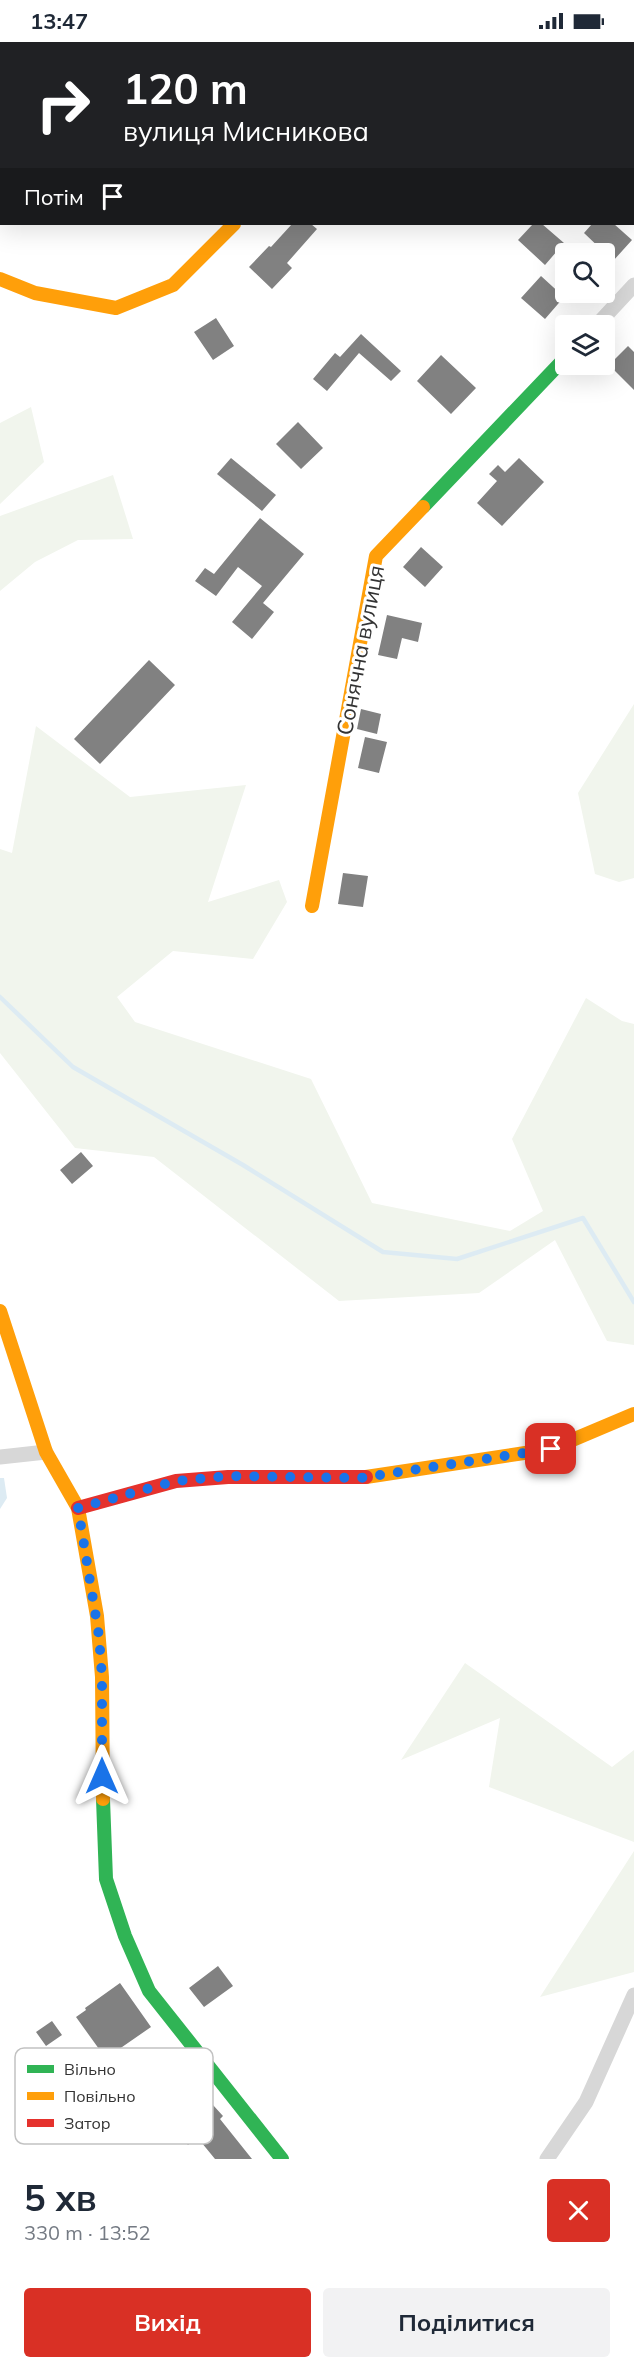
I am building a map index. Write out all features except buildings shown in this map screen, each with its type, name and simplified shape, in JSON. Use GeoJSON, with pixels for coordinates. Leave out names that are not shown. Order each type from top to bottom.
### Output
{"type":"FeatureCollection","features":[{"type":"Feature","properties":{"kind":"street"},"geometry":{"type":"LineString","coordinates":[[0,279],[35,293],[116,308],[173,285],[233,225]]}},
{"type":"Feature","properties":{"kind":"street"},"geometry":{"type":"LineString","coordinates":[[606,315],[634,285]]}},
{"type":"Feature","properties":{"kind":"street","name":"Сонячна вулиця"},"geometry":{"type":"LineString","coordinates":[[312,906],[376,556],[555,369]]}},
{"type":"Feature","properties":{"kind":"street"},"geometry":{"type":"LineString","coordinates":[[0,1311],[46,1452],[78,1508],[97,1616],[102,1677],[103,1844],[106,1879],[125,1936],[149,1991],[194,2048]]}},
{"type":"Feature","properties":{"kind":"street"},"geometry":{"type":"LineString","coordinates":[[78,1508],[176,1481],[228,1476],[360,1478],[551,1449],[634,1414]]}},
{"type":"Feature","properties":{"kind":"street"},"geometry":{"type":"LineString","coordinates":[[0,1458],[46,1452]]}},
{"type":"Feature","properties":{"kind":"street"},"geometry":{"type":"LineString","coordinates":[[547,2159],[586,2102],[634,1995]]}},
{"type":"Feature","properties":{"kind":"street"},"geometry":{"type":"LineString","coordinates":[[213,2072],[282,2159]]}},
{"type":"Feature","properties":{"kind":"shaded area"},"geometry":{"type":"Polygon","coordinates":[[[31,407],[44,462],[0,504],[0,423],[31,407]]]}},
{"type":"Feature","properties":{"kind":"shaded area"},"geometry":{"type":"Polygon","coordinates":[[[113,475],[133,539],[78,540],[35,562],[0,591],[0,516],[113,475]]]}},
{"type":"Feature","properties":{"kind":"shaded area"},"geometry":{"type":"Polygon","coordinates":[[[634,704],[634,878],[619,882],[595,874],[578,793],[634,704]]]}},
{"type":"Feature","properties":{"kind":"shaded area"},"geometry":{"type":"Polygon","coordinates":[[[36,726],[130,797],[246,785],[208,902],[279,880],[287,902],[253,959],[173,951],[117,997],[135,1022],[311,1079],[372,1203],[510,1231],[543,1211],[512,1139],[586,998],[622,1021],[634,1024],[634,1345],[607,1341],[555,1240],[479,1293],[339,1301],[154,1157],[75,1148],[0,1053],[0,849],[12,853],[36,726]]]}},
{"type":"Feature","properties":{"kind":"shaded area"},"geometry":{"type":"Polygon","coordinates":[[[0,1478],[4,1478],[7,1498],[0,1509],[0,1478]]]}},
{"type":"Feature","properties":{"kind":"shaded area"},"geometry":{"type":"Polygon","coordinates":[[[465,1663],[612,1767],[634,1750],[634,1842],[489,1787],[500,1718],[401,1760],[465,1663]]]}},
{"type":"Feature","properties":{"kind":"shaded area"},"geometry":{"type":"Polygon","coordinates":[[[634,1851],[634,1972],[540,1997],[634,1851]]]}},
{"type":"Feature","properties":{"kind":"waterway"},"geometry":{"type":"LineString","coordinates":[[0,997],[73,1067],[243,1165],[383,1252],[457,1259],[583,1218],[634,1302]]}},
{"type":"Feature","properties":{"kind":"traffic: fast"},"geometry":{"type":"LineString","coordinates":[[423,507],[555,369]]}},
{"type":"Feature","properties":{"kind":"traffic: fast"},"geometry":{"type":"LineString","coordinates":[[103,1799],[106,1879],[125,1936],[149,1991],[194,2048]]}},
{"type":"Feature","properties":{"kind":"traffic: fast"},"geometry":{"type":"LineString","coordinates":[[213,2072],[282,2159]]}},
{"type":"Feature","properties":{"kind":"traffic: slow"},"geometry":{"type":"LineString","coordinates":[[0,279],[35,293],[116,308],[173,285],[233,225]]}},
{"type":"Feature","properties":{"kind":"traffic: slow"},"geometry":{"type":"LineString","coordinates":[[312,906],[376,556],[423,507]]}},
{"type":"Feature","properties":{"kind":"traffic: slow"},"geometry":{"type":"LineString","coordinates":[[0,1311],[46,1452],[78,1508],[97,1616],[102,1677],[103,1799]]}},
{"type":"Feature","properties":{"kind":"traffic: slow"},"geometry":{"type":"LineString","coordinates":[[366,1477],[551,1449],[634,1414]]}},
{"type":"Feature","properties":{"kind":"traffic: jam"},"geometry":{"type":"LineString","coordinates":[[78,1508],[176,1481],[228,1477],[366,1477]]}},
{"type":"Feature","properties":{"kind":"route"},"geometry":{"type":"LineString","coordinates":[[102,1776],[102,1677],[99,1636],[78,1508],[176,1481],[228,1476],[360,1478],[551,1449]]}}]}
